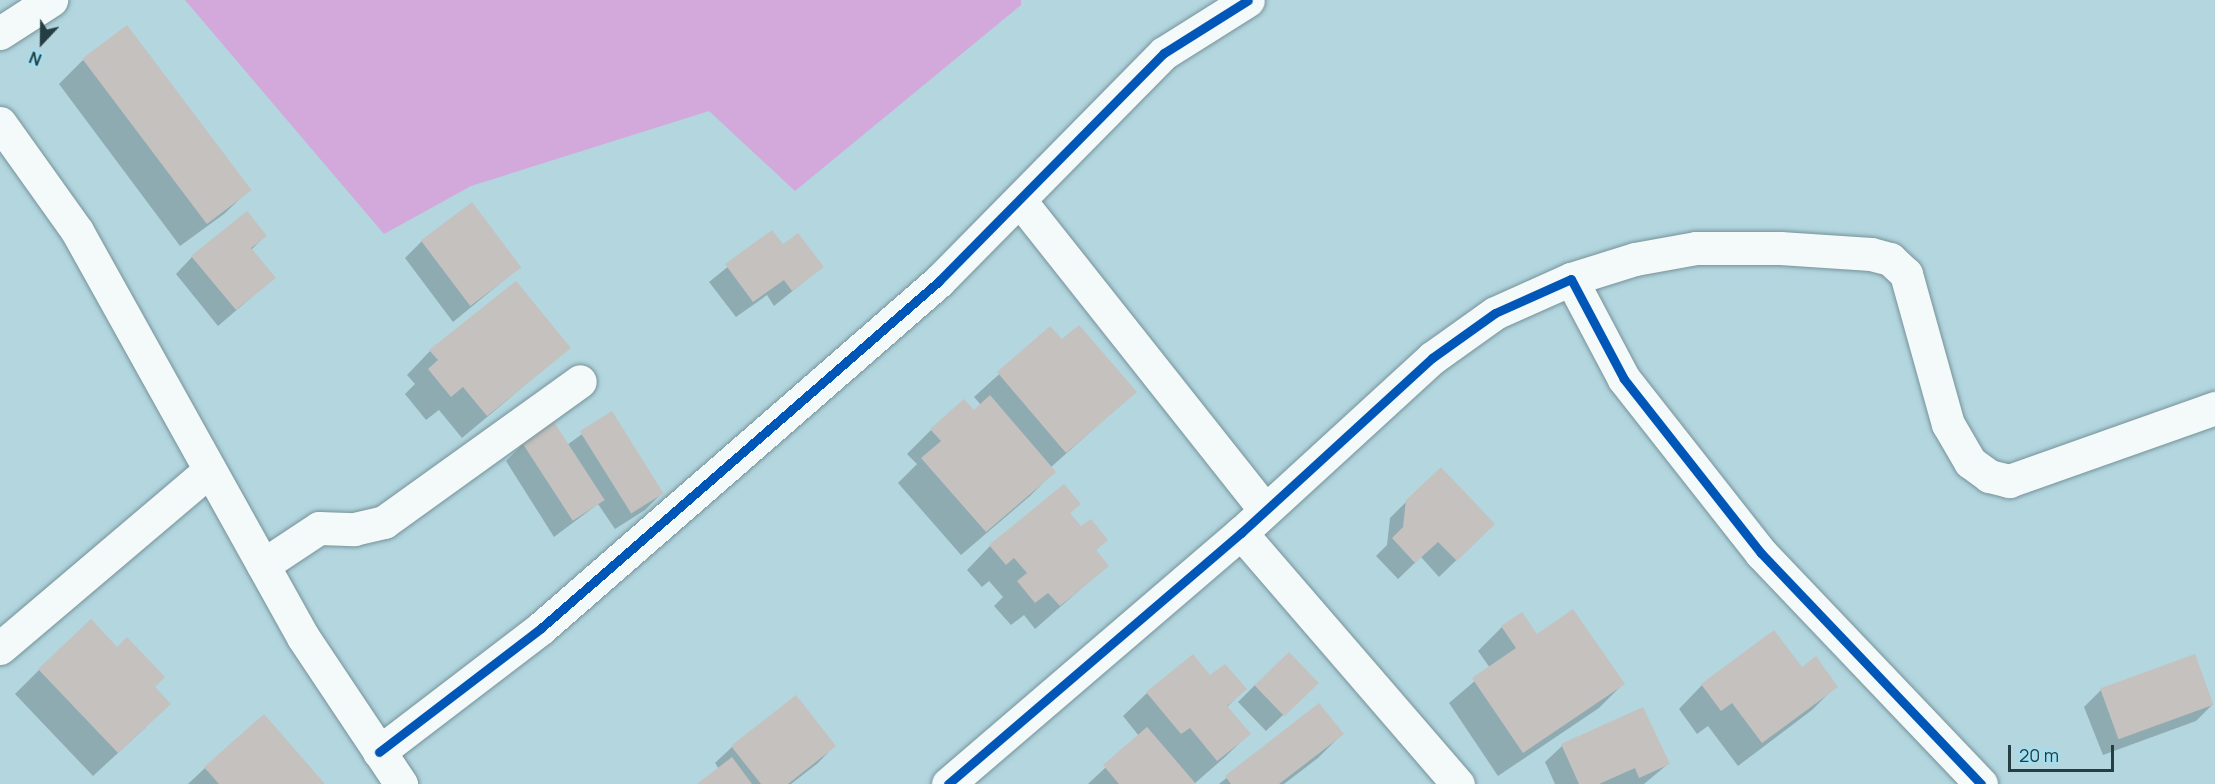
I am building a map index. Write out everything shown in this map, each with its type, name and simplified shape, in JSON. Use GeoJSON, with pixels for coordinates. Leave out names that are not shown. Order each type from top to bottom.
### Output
{"type":"FeatureCollection","features":[{"type":"Feature","properties":{"kind":"street"},"geometry":{"type":"LineString","coordinates":[[0,33],[51,0]]}},
{"type":"Feature","properties":{"kind":"street"},"geometry":{"type":"LineString","coordinates":[[379,752],[541,628],[939,281],[1021,202],[1164,53],[1248,0]]}},
{"type":"Feature","properties":{"kind":"street"},"geometry":{"type":"LineString","coordinates":[[0,123],[77,231],[303,637],[401,784]]}},
{"type":"Feature","properties":{"kind":"street"},"geometry":{"type":"LineString","coordinates":[[1021,202],[1264,509]]}},
{"type":"Feature","properties":{"kind":"street"},"geometry":{"type":"LineString","coordinates":[[952,783],[1241,533],[1264,509],[1432,358],[1495,313],[1571,279],[1635,259],[1696,248],[1780,248],[1871,254],[1890,259],[1906,274],[1948,424],[1970,462],[1989,476],[2009,481],[2215,408]]}},
{"type":"Feature","properties":{"kind":"street"},"geometry":{"type":"LineString","coordinates":[[1571,279],[1624,379],[1761,553],[1981,784]]}},
{"type":"Feature","properties":{"kind":"street"},"geometry":{"type":"LineString","coordinates":[[263,565],[319,528],[362,529],[384,522],[580,381]]}},
{"type":"Feature","properties":{"kind":"street"},"geometry":{"type":"LineString","coordinates":[[0,648],[210,470]]}},
{"type":"Feature","properties":{"kind":"street"},"geometry":{"type":"LineString","coordinates":[[1241,533],[1458,784]]}},
{"type":"Feature","properties":{"kind":"shaded area"},"geometry":{"type":"Polygon","coordinates":[[[185,0],[1021,0],[1021,5],[795,191],[709,111],[471,186],[384,234],[185,0]]]}},
{"type":"Feature","properties":{"kind":"building"},"geometry":{"type":"Polygon","coordinates":[[[127,25],[252,190],[207,224],[82,59],[127,25]]]}},
{"type":"Feature","properties":{"kind":"building"},"geometry":{"type":"Polygon","coordinates":[[[472,202],[521,267],[470,306],[421,241],[472,202]]]}},
{"type":"Feature","properties":{"kind":"building"},"geometry":{"type":"Polygon","coordinates":[[[247,211],[267,236],[251,248],[276,278],[236,310],[191,256],[247,211]]]}},
{"type":"Feature","properties":{"kind":"building"},"geometry":{"type":"Polygon","coordinates":[[[772,230],[783,244],[798,233],[824,267],[792,291],[784,280],[753,302],[725,264],[772,230]]]}},
{"type":"Feature","properties":{"kind":"building"},"geometry":{"type":"Polygon","coordinates":[[[516,281],[571,348],[487,416],[463,387],[451,397],[428,369],[438,360],[429,350],[516,281]]]}},
{"type":"Feature","properties":{"kind":"building"},"geometry":{"type":"Polygon","coordinates":[[[1079,325],[1137,392],[1066,453],[997,372],[1050,326],[1062,339],[1079,325]]]}},
{"type":"Feature","properties":{"kind":"building"},"geometry":{"type":"Polygon","coordinates":[[[990,395],[1056,472],[986,532],[921,458],[941,441],[930,429],[964,399],[974,410],[990,395]]]}},
{"type":"Feature","properties":{"kind":"building"},"geometry":{"type":"Polygon","coordinates":[[[612,411],[663,493],[631,513],[580,431],[612,411]]]}},
{"type":"Feature","properties":{"kind":"building"},"geometry":{"type":"Polygon","coordinates":[[[554,422],[605,500],[573,521],[522,443],[554,422]]]}},
{"type":"Feature","properties":{"kind":"building"},"geometry":{"type":"Polygon","coordinates":[[[1441,467],[1495,524],[1457,561],[1438,542],[1415,563],[1392,538],[1403,527],[1406,500],[1441,467]]]}},
{"type":"Feature","properties":{"kind":"building"},"geometry":{"type":"Polygon","coordinates":[[[1064,484],[1081,504],[1070,513],[1081,526],[1091,519],[1108,540],[1096,550],[1109,566],[1060,606],[1048,593],[1035,603],[1017,581],[1027,573],[1014,558],[1006,565],[989,545],[1064,484]]]}},
{"type":"Feature","properties":{"kind":"building"},"geometry":{"type":"Polygon","coordinates":[[[1573,609],[1625,684],[1523,753],[1472,678],[1516,648],[1501,626],[1522,612],[1537,634],[1573,609]]]}},
{"type":"Feature","properties":{"kind":"building"},"geometry":{"type":"Polygon","coordinates":[[[91,619],[117,647],[127,637],[165,677],[155,687],[171,704],[118,753],[38,669],[91,619]]]}},
{"type":"Feature","properties":{"kind":"building"},"geometry":{"type":"Polygon","coordinates":[[[1774,630],[1802,667],[1816,656],[1838,687],[1762,743],[1732,703],[1721,711],[1701,684],[1774,630]]]}},
{"type":"Feature","properties":{"kind":"building"},"geometry":{"type":"Polygon","coordinates":[[[1289,652],[1319,683],[1284,716],[1254,685],[1289,652]]]}},
{"type":"Feature","properties":{"kind":"building"},"geometry":{"type":"Polygon","coordinates":[[[1193,654],[1210,675],[1225,664],[1247,689],[1227,706],[1251,734],[1217,761],[1190,728],[1181,734],[1146,692],[1193,654]]]}},
{"type":"Feature","properties":{"kind":"building"},"geometry":{"type":"Polygon","coordinates":[[[2195,654],[2213,705],[2119,739],[2100,689],[2195,654]]]}},
{"type":"Feature","properties":{"kind":"building"},"geometry":{"type":"Polygon","coordinates":[[[796,695],[836,746],[788,784],[761,784],[731,746],[796,695]]]}},
{"type":"Feature","properties":{"kind":"building"},"geometry":{"type":"Polygon","coordinates":[[[1319,703],[1344,734],[1279,784],[1231,784],[1225,776],[1319,703]]]}},
{"type":"Feature","properties":{"kind":"building"},"geometry":{"type":"Polygon","coordinates":[[[1643,707],[1670,764],[1639,778],[1635,768],[1599,784],[1579,784],[1561,744],[1643,707]]]}},
{"type":"Feature","properties":{"kind":"building"},"geometry":{"type":"Polygon","coordinates":[[[264,714],[325,784],[219,784],[204,767],[264,714]]]}},
{"type":"Feature","properties":{"kind":"building"},"geometry":{"type":"Polygon","coordinates":[[[1147,727],[1196,784],[1119,784],[1103,765],[1147,727]]]}},
{"type":"Feature","properties":{"kind":"building"},"geometry":{"type":"Polygon","coordinates":[[[732,757],[752,784],[697,784],[732,757]]]}},
{"type":"Feature","properties":{"kind":"cycle path"},"geometry":{"type":"LineString","coordinates":[[379,752],[541,628],[939,281],[1164,53],[1248,0]]}},
{"type":"Feature","properties":{"kind":"cycle path"},"geometry":{"type":"LineString","coordinates":[[948,784],[1241,533],[1432,358],[1495,313],[1571,279],[1624,379],[1761,553],[1981,784]]}}]}
